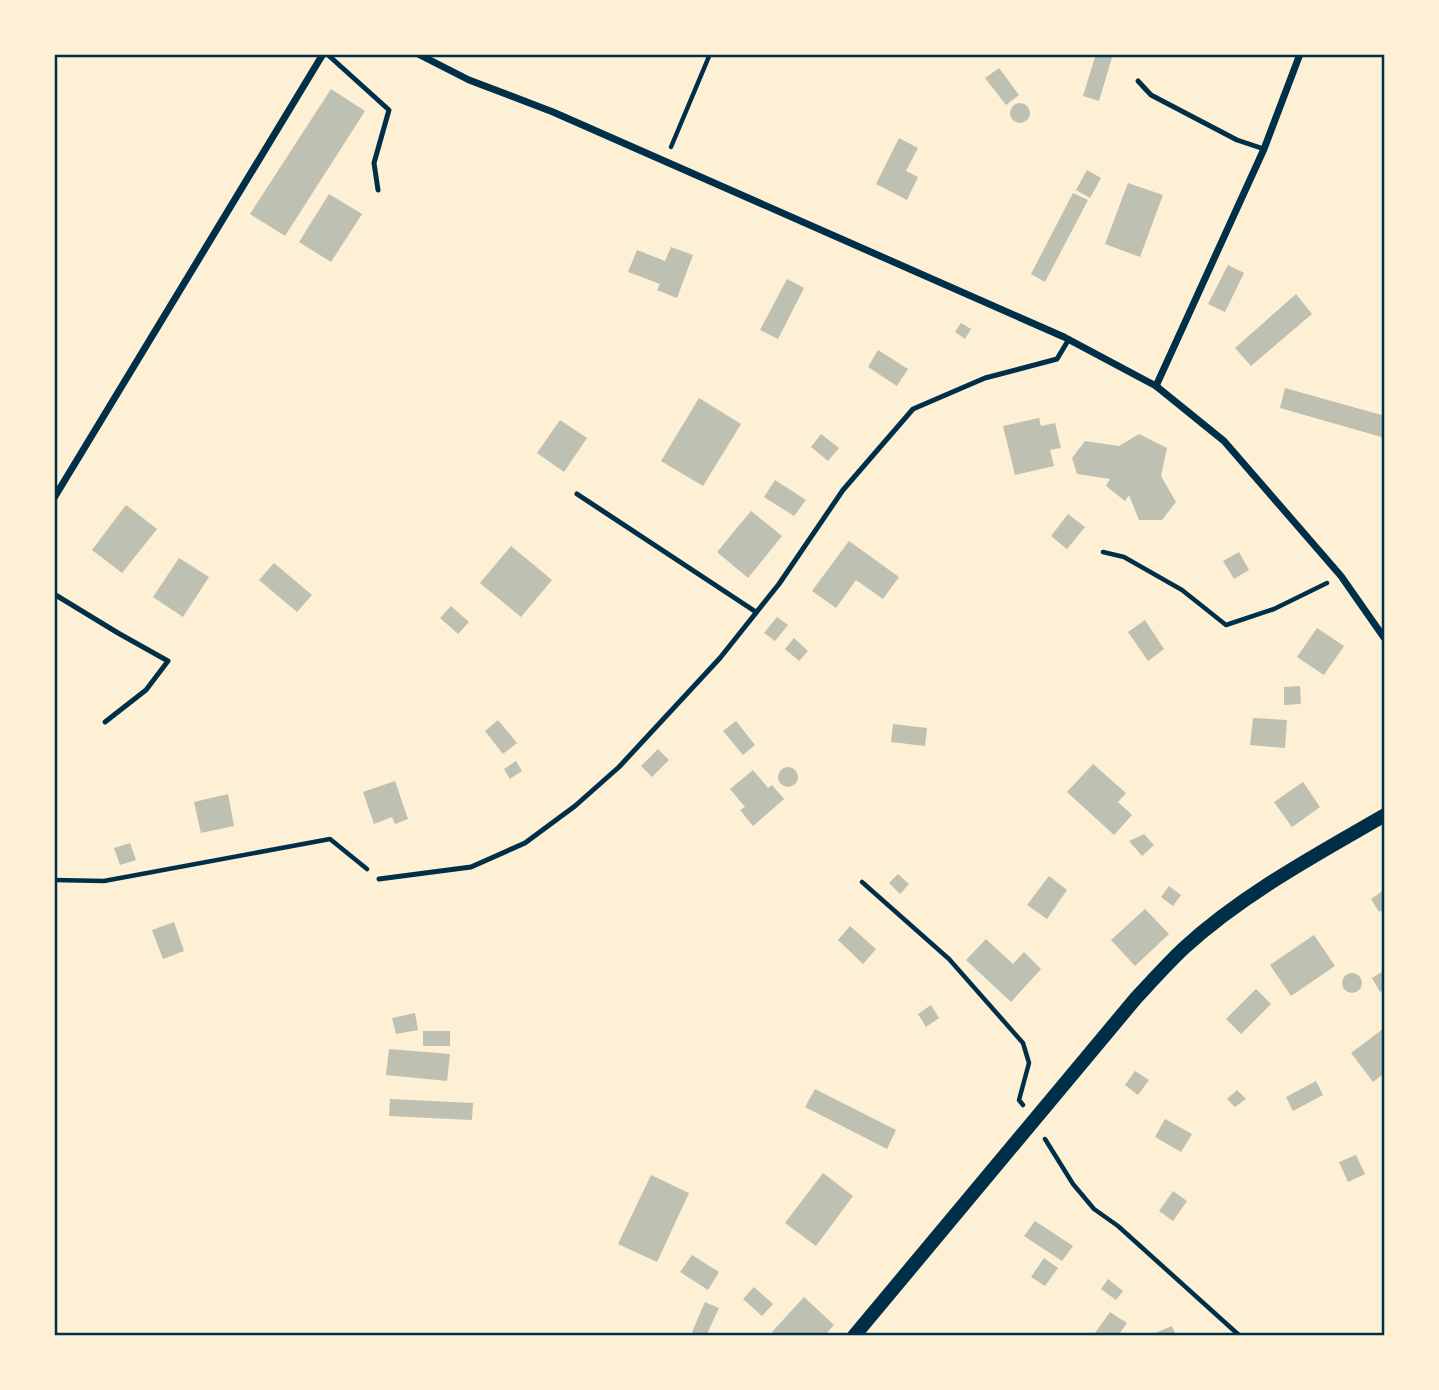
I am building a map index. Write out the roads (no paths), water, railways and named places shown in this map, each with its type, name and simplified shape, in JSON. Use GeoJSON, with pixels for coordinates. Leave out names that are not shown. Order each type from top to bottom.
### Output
{"type":"FeatureCollection","features":[{"type":"Feature","properties":{"kind":"main road"},"geometry":{"type":"LineString","coordinates":[[854,1336],[1136,998],[1183,948],[1242,902],[1315,855],[1385,816]]}},
{"type":"Feature","properties":{"kind":"street"},"geometry":{"type":"LineString","coordinates":[[54,498],[325,54]]}},
{"type":"Feature","properties":{"kind":"street"},"geometry":{"type":"LineString","coordinates":[[418,54],[469,80],[553,111],[1069,339],[1156,386],[1224,441],[1341,576],[1385,639]]}},
{"type":"Feature","properties":{"kind":"street"},"geometry":{"type":"LineString","coordinates":[[1156,386],[1264,149],[1300,54]]}},
{"type":"Feature","properties":{"kind":"lane"},"geometry":{"type":"LineString","coordinates":[[325,54],[389,110],[374,163],[378,190]]}},
{"type":"Feature","properties":{"kind":"lane"},"geometry":{"type":"LineString","coordinates":[[1138,81],[1152,95],[1237,140],[1264,149]]}},
{"type":"Feature","properties":{"kind":"lane"},"geometry":{"type":"LineString","coordinates":[[379,878],[471,867],[525,843],[575,806],[619,767],[720,658],[779,584],[843,490],[913,409],[985,378],[1057,359],[1069,339]]}},
{"type":"Feature","properties":{"kind":"lane"},"geometry":{"type":"LineString","coordinates":[[577,494],[756,612]]}},
{"type":"Feature","properties":{"kind":"lane"},"geometry":{"type":"LineString","coordinates":[[54,593],[168,661],[146,691],[105,722]]}}]}
